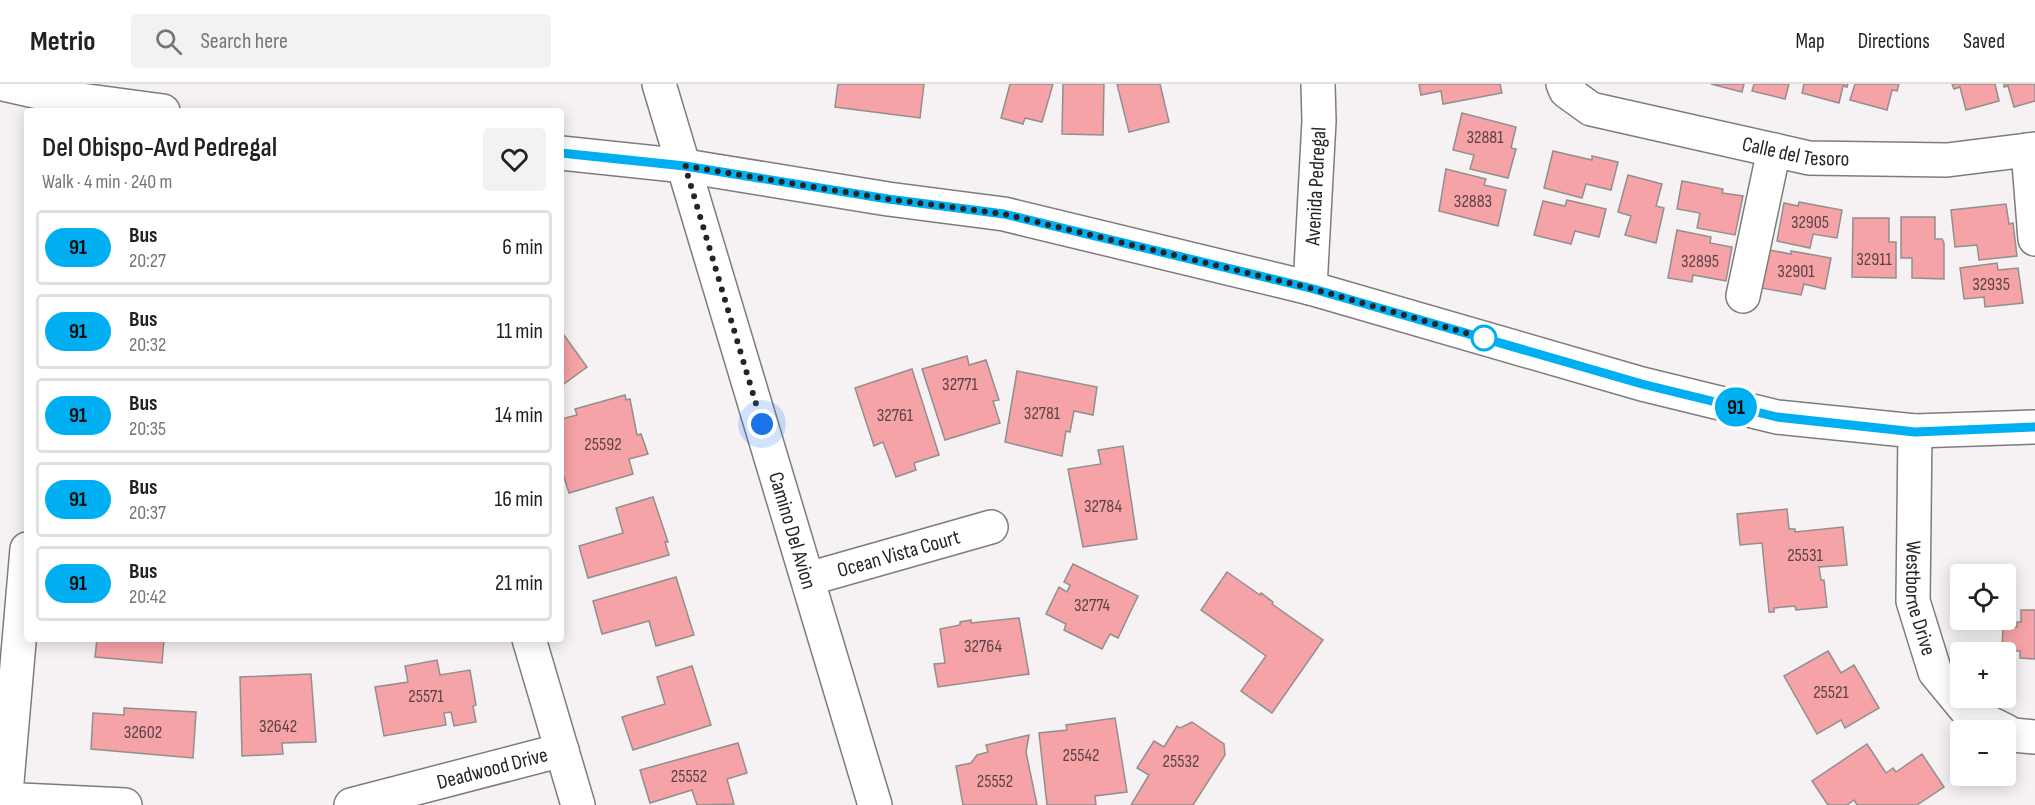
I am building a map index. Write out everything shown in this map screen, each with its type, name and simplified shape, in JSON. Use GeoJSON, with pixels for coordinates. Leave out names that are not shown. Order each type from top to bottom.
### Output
{"type":"FeatureCollection","features":[{"type":"Feature","properties":{"kind":"main road"},"geometry":{"type":"LineString","coordinates":[[3,84],[65,104],[121,108]]}},
{"type":"Feature","properties":{"kind":"main road","name":"Camino Del Avion"},"geometry":{"type":"LineString","coordinates":[[659,84],[875,805]]}},
{"type":"Feature","properties":{"kind":"main road","name":"Avenida Pedregal"},"geometry":{"type":"LineString","coordinates":[[1310,288],[1319,121],[1318,84]]}},
{"type":"Feature","properties":{"kind":"main road","name":"Calle del Tesoro"},"geometry":{"type":"LineString","coordinates":[[1565,88],[1591,110],[1809,158],[1947,160],[2031,149]]}},
{"type":"Feature","properties":{"kind":"main road"},"geometry":{"type":"LineString","coordinates":[[2031,149],[2035,239]]}},
{"type":"Feature","properties":{"kind":"main road"},"geometry":{"type":"LineString","coordinates":[[1743,296],[1774,150]]}},
{"type":"Feature","properties":{"kind":"main road"},"geometry":{"type":"LineString","coordinates":[[564,153],[685,166],[888,199],[1004,214],[1310,288],[1642,384],[1777,417],[1915,432],[2035,427]]}},
{"type":"Feature","properties":{"kind":"main road","name":"Westborne Drive"},"geometry":{"type":"LineString","coordinates":[[1915,432],[1913,602],[1935,672],[1968,712],[1984,720]]}},
{"type":"Feature","properties":{"kind":"main road","name":"Ocean Vista Court"},"geometry":{"type":"LineString","coordinates":[[808,579],[991,527]]}},
{"type":"Feature","properties":{"kind":"main road"},"geometry":{"type":"LineString","coordinates":[[24,582],[4,801],[125,805]]}},
{"type":"Feature","properties":{"kind":"main road"},"geometry":{"type":"LineString","coordinates":[[531,642],[578,805]]}},
{"type":"Feature","properties":{"kind":"main road","name":"Westborne Drive"},"geometry":{"type":"LineString","coordinates":[[2016,735],[2035,737]]}},
{"type":"Feature","properties":{"kind":"main road","name":"Deadwood Drive"},"geometry":{"type":"LineString","coordinates":[[351,805],[562,750]]}},
{"type":"Feature","properties":{"kind":"building"},"geometry":{"type":"Polygon","coordinates":[[[838,84],[924,84],[920,118],[835,107],[838,84]]]}},
{"type":"Feature","properties":{"kind":"building"},"geometry":{"type":"Polygon","coordinates":[[[1010,84],[1053,84],[1042,122],[1025,118],[1023,124],[1001,118],[1010,84]]]}},
{"type":"Feature","properties":{"kind":"building"},"geometry":{"type":"Polygon","coordinates":[[[1063,84],[1104,84],[1103,135],[1062,134],[1063,84]]]}},
{"type":"Feature","properties":{"kind":"building"},"geometry":{"type":"Polygon","coordinates":[[[1117,84],[1160,84],[1169,122],[1129,132],[1117,84]]]}},
{"type":"Feature","properties":{"kind":"building"},"geometry":{"type":"Polygon","coordinates":[[[1419,84],[1500,84],[1502,93],[1443,104],[1441,91],[1421,95],[1419,84]]]}},
{"type":"Feature","properties":{"kind":"building"},"geometry":{"type":"Polygon","coordinates":[[[1711,84],[1744,84],[1742,92],[1711,84]]]}},
{"type":"Feature","properties":{"kind":"building"},"geometry":{"type":"Polygon","coordinates":[[[1754,84],[1789,84],[1785,99],[1752,91],[1754,84]]]}},
{"type":"Feature","properties":{"kind":"building"},"geometry":{"type":"Polygon","coordinates":[[[1804,84],[1848,84],[1847,87],[1843,86],[1839,103],[1802,93],[1804,84]]]}},
{"type":"Feature","properties":{"kind":"building"},"geometry":{"type":"Polygon","coordinates":[[[1855,84],[1899,84],[1897,91],[1892,90],[1887,110],[1850,100],[1855,84]]]}},
{"type":"Feature","properties":{"kind":"building"},"geometry":{"type":"Polygon","coordinates":[[[1952,84],[1995,84],[1999,101],[1966,110],[1960,87],[1954,89],[1952,84]]]}},
{"type":"Feature","properties":{"kind":"building"},"geometry":{"type":"Polygon","coordinates":[[[2004,84],[2035,84],[2035,101],[2014,107],[2008,86],[2004,87],[2004,84]]]}},
{"type":"Feature","properties":{"kind":"building"},"geometry":{"type":"Polygon","coordinates":[[[1462,113],[1516,127],[1511,148],[1516,149],[1508,178],[1470,169],[1474,155],[1453,150],[1462,113]]]}},
{"type":"Feature","properties":{"kind":"building"},"geometry":{"type":"Polygon","coordinates":[[[1553,151],[1592,160],[1592,156],[1618,162],[1611,190],[1586,184],[1582,198],[1544,188],[1553,151]]]}},
{"type":"Feature","properties":{"kind":"building"},"geometry":{"type":"Polygon","coordinates":[[[1446,169],[1486,179],[1484,185],[1506,190],[1498,226],[1439,211],[1446,169]]]}},
{"type":"Feature","properties":{"kind":"building"},"geometry":{"type":"Polygon","coordinates":[[[1628,175],[1662,184],[1656,206],[1664,208],[1656,243],[1625,235],[1631,216],[1618,212],[1628,175]]]}},
{"type":"Feature","properties":{"kind":"building"},"geometry":{"type":"Polygon","coordinates":[[[1682,181],[1723,189],[1722,193],[1743,196],[1735,235],[1697,228],[1700,213],[1677,209],[1682,181]]]}},
{"type":"Feature","properties":{"kind":"building"},"geometry":{"type":"Polygon","coordinates":[[[1567,200],[1606,209],[1599,237],[1575,231],[1571,244],[1534,235],[1543,201],[1565,206],[1567,200]]]}},
{"type":"Feature","properties":{"kind":"building"},"geometry":{"type":"Polygon","coordinates":[[[1799,202],[1842,210],[1837,238],[1813,234],[1810,248],[1777,241],[1784,203],[1798,206],[1799,202]]]}},
{"type":"Feature","properties":{"kind":"building"},"geometry":{"type":"Polygon","coordinates":[[[2006,204],[2009,224],[2013,223],[2017,256],[1979,260],[1977,245],[1955,247],[1951,210],[2006,204]]]}},
{"type":"Feature","properties":{"kind":"building"},"geometry":{"type":"Polygon","coordinates":[[[1901,217],[1935,217],[1935,239],[1942,239],[1944,243],[1944,279],[1912,278],[1912,258],[1901,258],[1901,217]]]}},
{"type":"Feature","properties":{"kind":"building"},"geometry":{"type":"Polygon","coordinates":[[[1853,218],[1889,218],[1889,242],[1896,242],[1896,278],[1852,277],[1853,218]]]}},
{"type":"Feature","properties":{"kind":"building"},"geometry":{"type":"Polygon","coordinates":[[[1677,230],[1711,237],[1710,243],[1732,247],[1726,281],[1693,275],[1692,282],[1668,278],[1677,230]]]}},
{"type":"Feature","properties":{"kind":"building"},"geometry":{"type":"Polygon","coordinates":[[[1769,250],[1791,254],[1791,251],[1831,258],[1825,289],[1804,284],[1801,295],[1761,288],[1769,250]]]}},
{"type":"Feature","properties":{"kind":"building"},"geometry":{"type":"Polygon","coordinates":[[[1997,263],[1998,270],[2018,268],[2023,303],[1985,307],[1984,297],[1964,299],[1960,268],[1997,263]]]}},
{"type":"Feature","properties":{"kind":"building"},"geometry":{"type":"Polygon","coordinates":[[[564,335],[587,367],[564,384],[564,335]]]}},
{"type":"Feature","properties":{"kind":"building"},"geometry":{"type":"Polygon","coordinates":[[[967,356],[969,365],[986,360],[999,400],[993,401],[1000,423],[945,440],[922,369],[967,356]]]}},
{"type":"Feature","properties":{"kind":"building"},"geometry":{"type":"Polygon","coordinates":[[[912,369],[939,455],[914,463],[916,470],[896,477],[883,442],[874,446],[855,388],[912,369]]]}},
{"type":"Feature","properties":{"kind":"building"},"geometry":{"type":"Polygon","coordinates":[[[1017,371],[1097,387],[1093,415],[1074,411],[1070,432],[1066,431],[1062,456],[1005,442],[1017,371]]]}},
{"type":"Feature","properties":{"kind":"building"},"geometry":{"type":"Polygon","coordinates":[[[625,395],[626,400],[630,399],[637,435],[641,434],[648,454],[629,459],[633,474],[569,493],[564,477],[564,418],[577,415],[575,409],[625,395]]]}},
{"type":"Feature","properties":{"kind":"building"},"geometry":{"type":"Polygon","coordinates":[[[1123,446],[1137,539],[1083,547],[1068,469],[1101,464],[1098,450],[1123,446]]]}},
{"type":"Feature","properties":{"kind":"building"},"geometry":{"type":"Polygon","coordinates":[[[653,497],[668,542],[665,542],[669,555],[588,578],[579,546],[623,533],[616,508],[653,497]]]}},
{"type":"Feature","properties":{"kind":"building"},"geometry":{"type":"Polygon","coordinates":[[[1787,509],[1789,529],[1795,529],[1795,532],[1843,527],[1847,565],[1819,567],[1821,580],[1824,580],[1827,607],[1796,610],[1795,606],[1774,608],[1774,612],[1769,612],[1762,543],[1740,545],[1737,514],[1787,509]]]}},
{"type":"Feature","properties":{"kind":"building"},"geometry":{"type":"Polygon","coordinates":[[[1073,564],[1138,596],[1118,638],[1110,634],[1102,649],[1064,630],[1066,624],[1046,614],[1059,587],[1067,592],[1070,585],[1064,582],[1073,564]]]}},
{"type":"Feature","properties":{"kind":"building"},"geometry":{"type":"Polygon","coordinates":[[[1227,572],[1260,595],[1261,593],[1273,602],[1272,604],[1323,640],[1272,713],[1241,691],[1266,656],[1201,610],[1227,572]]]}},
{"type":"Feature","properties":{"kind":"building"},"geometry":{"type":"Polygon","coordinates":[[[676,577],[694,635],[656,646],[649,621],[602,634],[593,601],[676,577]]]}},
{"type":"Feature","properties":{"kind":"building"},"geometry":{"type":"Polygon","coordinates":[[[2021,610],[2035,610],[2035,659],[2020,658],[2020,651],[2016,651],[2016,642],[2002,642],[2003,630],[2016,630],[2017,622],[2021,622],[2021,610]]]}},
{"type":"Feature","properties":{"kind":"building"},"geometry":{"type":"Polygon","coordinates":[[[1019,618],[1029,674],[938,687],[934,664],[945,663],[940,629],[971,620],[971,623],[1019,618]]]}},
{"type":"Feature","properties":{"kind":"building"},"geometry":{"type":"Polygon","coordinates":[[[97,642],[164,642],[162,663],[95,657],[97,642]]]}},
{"type":"Feature","properties":{"kind":"building"},"geometry":{"type":"Polygon","coordinates":[[[1828,651],[1841,673],[1854,665],[1879,708],[1845,728],[1841,720],[1817,734],[1784,676],[1828,651]]]}},
{"type":"Feature","properties":{"kind":"building"},"geometry":{"type":"Polygon","coordinates":[[[437,660],[440,675],[470,670],[476,705],[473,706],[476,722],[454,726],[451,712],[444,713],[446,725],[384,736],[375,687],[408,682],[405,666],[437,660]]]}},
{"type":"Feature","properties":{"kind":"building"},"geometry":{"type":"Polygon","coordinates":[[[692,666],[711,725],[633,750],[622,717],[665,704],[657,677],[692,666]]]}},
{"type":"Feature","properties":{"kind":"building"},"geometry":{"type":"Polygon","coordinates":[[[311,674],[316,742],[282,743],[283,754],[242,756],[240,677],[311,674]]]}},
{"type":"Feature","properties":{"kind":"building"},"geometry":{"type":"Polygon","coordinates":[[[124,708],[196,712],[193,758],[91,749],[93,713],[124,715],[124,708]]]}},
{"type":"Feature","properties":{"kind":"building"},"geometry":{"type":"Polygon","coordinates":[[[1115,718],[1127,792],[1095,796],[1096,805],[1047,805],[1039,733],[1067,730],[1066,725],[1115,718]]]}},
{"type":"Feature","properties":{"kind":"building"},"geometry":{"type":"Polygon","coordinates":[[[1192,722],[1224,744],[1225,755],[1193,805],[1131,805],[1149,775],[1137,768],[1154,741],[1164,747],[1177,726],[1180,728],[1192,722]]]}},
{"type":"Feature","properties":{"kind":"building"},"geometry":{"type":"Polygon","coordinates":[[[1029,735],[1026,752],[1037,805],[963,805],[956,766],[971,763],[977,755],[988,752],[986,745],[1029,735]]]}},
{"type":"Feature","properties":{"kind":"building"},"geometry":{"type":"Polygon","coordinates":[[[738,743],[747,773],[727,779],[734,804],[697,805],[692,790],[650,803],[640,770],[738,743]]]}},
{"type":"Feature","properties":{"kind":"building"},"geometry":{"type":"Polygon","coordinates":[[[1867,744],[1886,773],[1893,768],[1896,772],[1922,754],[1944,787],[1917,805],[1857,805],[1854,800],[1847,805],[1828,805],[1812,781],[1867,744]]]}},
{"type":"Feature","properties":{"kind":"bus line","name":"91"},"geometry":{"type":"LineString","coordinates":[[564,153],[685,166],[888,199],[1004,214],[1310,288],[1642,384],[1777,417],[1915,432],[2035,427]]}},
{"type":"Feature","properties":{"kind":"route"},"geometry":{"type":"LineString","coordinates":[[762,424],[685,166],[888,199],[1004,214],[1310,288],[1487,339],[1484,338]]}}]}
